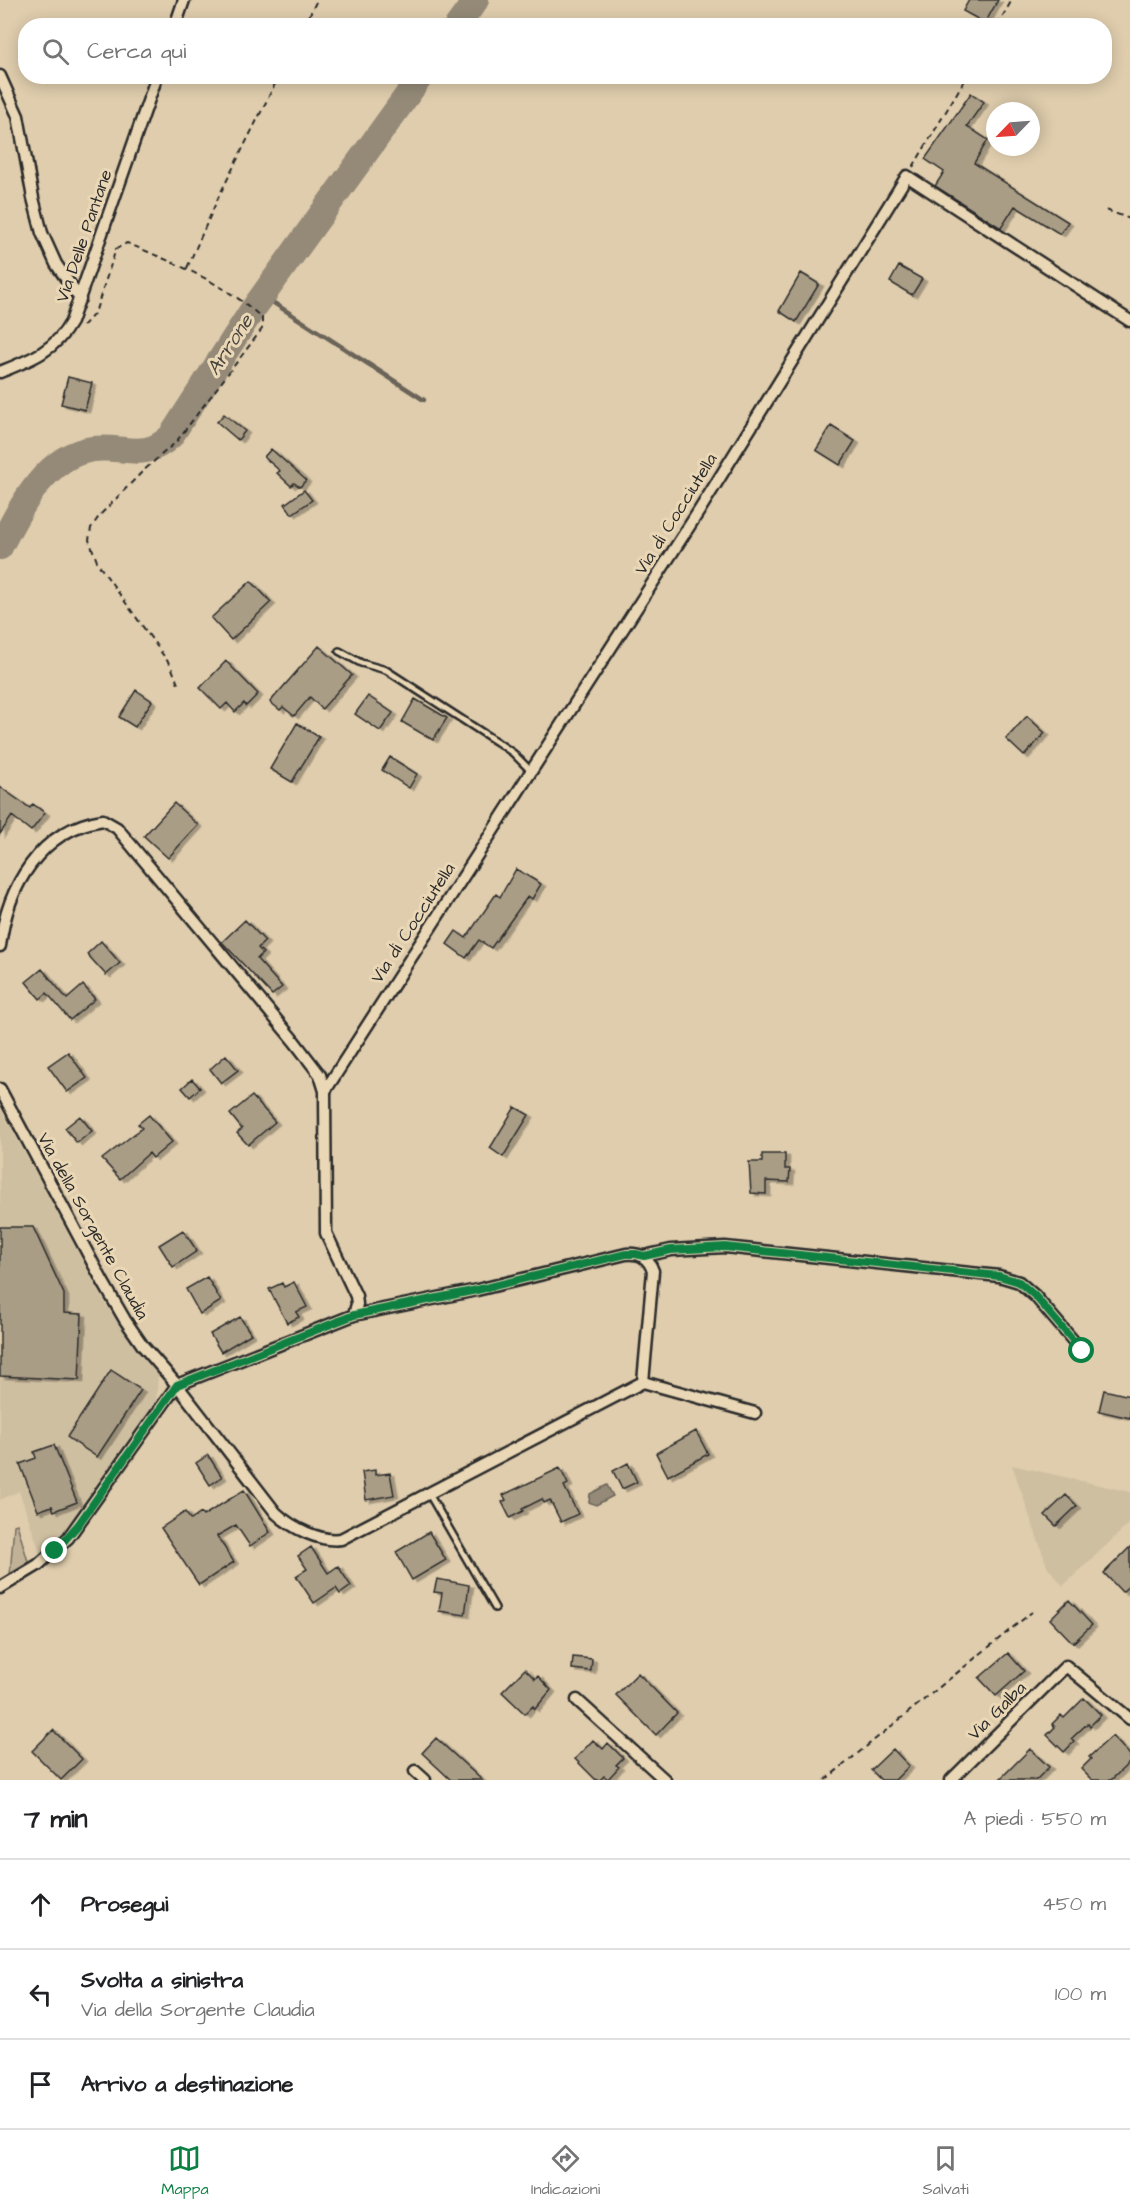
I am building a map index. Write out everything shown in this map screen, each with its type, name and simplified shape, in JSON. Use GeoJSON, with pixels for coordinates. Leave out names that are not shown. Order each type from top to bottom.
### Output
{"type":"FeatureCollection","features":[{"type":"Feature","properties":{"kind":"street"},"geometry":{"type":"LineString","coordinates":[[178,18],[184,0]]}},
{"type":"Feature","properties":{"kind":"street"},"geometry":{"type":"LineString","coordinates":[[0,76],[18,116],[42,233],[60,271],[80,299]]}},
{"type":"Feature","properties":{"kind":"street","name":"Via Delle Pantane"},"geometry":{"type":"LineString","coordinates":[[0,372],[40,354],[61,338],[71,322],[154,84]]}},
{"type":"Feature","properties":{"kind":"street"},"geometry":{"type":"LineString","coordinates":[[907,176],[1130,321]]}},
{"type":"Feature","properties":{"kind":"street","name":"Via di Cocciutella"},"geometry":{"type":"LineString","coordinates":[[325,1091],[699,511],[907,176]]}},
{"type":"Feature","properties":{"kind":"street"},"geometry":{"type":"LineString","coordinates":[[0,946],[14,891],[39,853],[51,841],[67,831],[94,821],[107,821],[117,828],[320,1075],[325,1091],[326,1233],[356,1296],[357,1304],[354,1315]]}},
{"type":"Feature","properties":{"kind":"street","name":"Via della Sorgente Claudia"},"geometry":{"type":"LineString","coordinates":[[0,1089],[118,1309],[143,1346],[177,1385],[276,1514],[306,1532],[322,1538],[341,1539],[643,1382]]}},
{"type":"Feature","properties":{"kind":"street"},"geometry":{"type":"LineString","coordinates":[[0,1588],[38,1565],[68,1538],[177,1385],[354,1315],[477,1290],[626,1254],[644,1256],[671,1250],[725,1247],[999,1276],[1019,1282],[1035,1296],[1082,1351]]}},
{"type":"Feature","properties":{"kind":"street"},"geometry":{"type":"LineString","coordinates":[[644,1256],[653,1271],[643,1382],[755,1413]]}},
{"type":"Feature","properties":{"kind":"street","name":"Via Galba"},"geometry":{"type":"LineString","coordinates":[[951,1780],[1066,1666],[1130,1719]]}},
{"type":"Feature","properties":{"kind":"street"},"geometry":{"type":"LineString","coordinates":[[577,1700],[665,1780]]}},
{"type":"Feature","properties":{"kind":"street"},"geometry":{"type":"LineString","coordinates":[[415,1771],[425,1780]]}},
{"type":"Feature","properties":{"kind":"lane"},"geometry":{"type":"LineString","coordinates":[[339,651],[361,663],[386,670],[513,753],[530,770]]}},
{"type":"Feature","properties":{"kind":"lane"},"geometry":{"type":"LineString","coordinates":[[429,1492],[495,1608]]}},
{"type":"Feature","properties":{"kind":"path"},"geometry":{"type":"LineString","coordinates":[[308,18],[317,0]]}},
{"type":"Feature","properties":{"kind":"path"},"geometry":{"type":"LineString","coordinates":[[1002,18],[1012,0]]}},
{"type":"Feature","properties":{"kind":"path"},"geometry":{"type":"LineString","coordinates":[[187,268],[219,196],[275,84]]}},
{"type":"Feature","properties":{"kind":"path"},"geometry":{"type":"LineString","coordinates":[[907,176],[962,84]]}},
{"type":"Feature","properties":{"kind":"path"},"geometry":{"type":"LineString","coordinates":[[1106,210],[1130,219]]}},
{"type":"Feature","properties":{"kind":"path"},"geometry":{"type":"LineString","coordinates":[[61,338],[85,324],[95,313],[116,249],[127,243],[187,268],[248,306],[262,318],[262,329],[176,442],[143,471],[100,515],[91,528],[89,540],[98,564],[171,666],[178,684]]}},
{"type":"Feature","properties":{"kind":"path"},"geometry":{"type":"LineString","coordinates":[[825,1780],[1032,1612]]}},
{"type":"Feature","properties":{"kind":"shaded area"},"geometry":{"type":"Polygon","coordinates":[[[0,1107],[107,1306],[158,1375],[156,1405],[59,1543],[41,1555],[19,1491],[0,1500],[0,1107]]]}},
{"type":"Feature","properties":{"kind":"shaded area"},"geometry":{"type":"Polygon","coordinates":[[[1012,1465],[1130,1492],[1130,1523],[1063,1586],[1047,1566],[1012,1465]],[[1076,1506],[1046,1516],[1056,1526],[1076,1506]]]}},
{"type":"Feature","properties":{"kind":"shaded area"},"geometry":{"type":"Polygon","coordinates":[[[607,1485],[613,1496],[596,1505],[589,1502],[590,1494],[607,1485]]]}},
{"type":"Feature","properties":{"kind":"shaded area"},"geometry":{"type":"Polygon","coordinates":[[[17,1524],[29,1565],[11,1576],[14,1525],[17,1524]]]}},
{"type":"Feature","properties":{"kind":"building"},"geometry":{"type":"Polygon","coordinates":[[[969,0],[998,0],[988,18],[976,18],[963,11],[969,0]]]}},
{"type":"Feature","properties":{"kind":"building"},"geometry":{"type":"Polygon","coordinates":[[[971,93],[984,102],[967,126],[986,139],[986,143],[974,163],[1068,222],[1060,234],[1015,206],[1001,228],[935,186],[944,172],[925,159],[971,93]]]}},
{"type":"Feature","properties":{"kind":"building"},"geometry":{"type":"Polygon","coordinates":[[[899,266],[922,279],[912,295],[890,282],[899,266]]]}},
{"type":"Feature","properties":{"kind":"building"},"geometry":{"type":"Polygon","coordinates":[[[801,273],[819,284],[796,322],[779,311],[801,273]]]}},
{"type":"Feature","properties":{"kind":"building"},"geometry":{"type":"Polygon","coordinates":[[[68,377],[92,383],[85,410],[61,404],[68,377]]]}},
{"type":"Feature","properties":{"kind":"building"},"geometry":{"type":"Polygon","coordinates":[[[224,414],[245,431],[238,440],[217,422],[224,414]]]}},
{"type":"Feature","properties":{"kind":"building"},"geometry":{"type":"Polygon","coordinates":[[[831,426],[855,441],[840,465],[816,450],[831,426]]]}},
{"type":"Feature","properties":{"kind":"building"},"geometry":{"type":"Polygon","coordinates":[[[271,449],[306,480],[300,487],[294,483],[291,486],[277,473],[280,471],[264,457],[271,449]]]}},
{"type":"Feature","properties":{"kind":"building"},"geometry":{"type":"Polygon","coordinates":[[[304,490],[312,500],[292,514],[285,504],[304,490]]]}},
{"type":"Feature","properties":{"kind":"building"},"geometry":{"type":"Polygon","coordinates":[[[251,581],[271,602],[231,640],[211,618],[251,581]]]}},
{"type":"Feature","properties":{"kind":"building"},"geometry":{"type":"Polygon","coordinates":[[[319,646],[352,675],[322,709],[310,697],[294,716],[283,707],[280,710],[270,702],[319,646]]]}},
{"type":"Feature","properties":{"kind":"building"},"geometry":{"type":"Polygon","coordinates":[[[226,661],[258,694],[246,706],[244,703],[235,712],[227,703],[221,709],[200,688],[226,661]]]}},
{"type":"Feature","properties":{"kind":"building"},"geometry":{"type":"Polygon","coordinates":[[[136,690],[152,701],[135,727],[119,717],[136,690]]]}},
{"type":"Feature","properties":{"kind":"building"},"geometry":{"type":"Polygon","coordinates":[[[368,696],[393,713],[380,731],[355,714],[368,696]]]}},
{"type":"Feature","properties":{"kind":"building"},"geometry":{"type":"Polygon","coordinates":[[[415,699],[447,718],[433,740],[402,722],[415,699]]]}},
{"type":"Feature","properties":{"kind":"building"},"geometry":{"type":"Polygon","coordinates":[[[1027,716],[1045,733],[1024,756],[1006,739],[1027,716]]]}},
{"type":"Feature","properties":{"kind":"building"},"geometry":{"type":"Polygon","coordinates":[[[297,723],[319,737],[292,782],[270,769],[297,723]]]}},
{"type":"Feature","properties":{"kind":"building"},"geometry":{"type":"Polygon","coordinates":[[[390,757],[417,774],[409,788],[382,770],[390,757]]]}},
{"type":"Feature","properties":{"kind":"building"},"geometry":{"type":"Polygon","coordinates":[[[0,787],[30,808],[33,804],[45,813],[31,831],[12,816],[0,834],[0,787]]]}},
{"type":"Feature","properties":{"kind":"building"},"geometry":{"type":"Polygon","coordinates":[[[174,803],[198,825],[168,858],[144,836],[174,803]]]}},
{"type":"Feature","properties":{"kind":"building"},"geometry":{"type":"Polygon","coordinates":[[[516,869],[541,884],[532,899],[528,896],[491,948],[479,940],[466,958],[447,944],[456,931],[466,938],[496,894],[500,897],[516,869]]]}},
{"type":"Feature","properties":{"kind":"building"},"geometry":{"type":"Polygon","coordinates":[[[245,920],[265,941],[258,948],[263,953],[257,959],[282,987],[272,995],[222,942],[245,920]]]}},
{"type":"Feature","properties":{"kind":"building"},"geometry":{"type":"Polygon","coordinates":[[[101,941],[120,963],[106,975],[87,954],[101,941]]]}},
{"type":"Feature","properties":{"kind":"building"},"geometry":{"type":"Polygon","coordinates":[[[42,969],[67,999],[83,985],[95,999],[70,1020],[47,993],[40,999],[26,982],[42,969]]]}},
{"type":"Feature","properties":{"kind":"building"},"geometry":{"type":"Polygon","coordinates":[[[68,1052],[87,1078],[67,1092],[48,1066],[68,1052]]]}},
{"type":"Feature","properties":{"kind":"building"},"geometry":{"type":"Polygon","coordinates":[[[226,1055],[238,1070],[221,1083],[210,1069],[226,1055]]]}},
{"type":"Feature","properties":{"kind":"building"},"geometry":{"type":"Polygon","coordinates":[[[192,1079],[200,1088],[190,1097],[182,1088],[192,1079]]]}},
{"type":"Feature","properties":{"kind":"building"},"geometry":{"type":"Polygon","coordinates":[[[252,1096],[275,1122],[248,1145],[237,1133],[242,1129],[230,1114],[252,1096]]]}},
{"type":"Feature","properties":{"kind":"building"},"geometry":{"type":"Polygon","coordinates":[[[515,1107],[529,1115],[503,1157],[490,1148],[515,1107]]]}},
{"type":"Feature","properties":{"kind":"building"},"geometry":{"type":"Polygon","coordinates":[[[149,1115],[172,1142],[153,1158],[149,1153],[120,1179],[102,1159],[142,1128],[138,1124],[149,1115]]]}},
{"type":"Feature","properties":{"kind":"building"},"geometry":{"type":"Polygon","coordinates":[[[80,1116],[92,1131],[77,1143],[65,1128],[80,1116]]]}},
{"type":"Feature","properties":{"kind":"building"},"geometry":{"type":"Polygon","coordinates":[[[762,1154],[785,1154],[785,1169],[790,1169],[789,1182],[766,1181],[766,1194],[751,1193],[749,1162],[762,1162],[762,1154]]]}},
{"type":"Feature","properties":{"kind":"building"},"geometry":{"type":"Polygon","coordinates":[[[0,1227],[33,1227],[64,1294],[64,1313],[82,1314],[79,1380],[0,1376],[0,1227]]]}},
{"type":"Feature","properties":{"kind":"building"},"geometry":{"type":"Polygon","coordinates":[[[183,1230],[197,1251],[173,1267],[159,1245],[183,1230]]]}},
{"type":"Feature","properties":{"kind":"building"},"geometry":{"type":"Polygon","coordinates":[[[207,1277],[221,1301],[200,1314],[186,1289],[207,1277]]]}},
{"type":"Feature","properties":{"kind":"building"},"geometry":{"type":"Polygon","coordinates":[[[294,1282],[307,1307],[296,1312],[299,1317],[287,1323],[269,1289],[282,1283],[284,1287],[294,1282]]]}},
{"type":"Feature","properties":{"kind":"building"},"geometry":{"type":"Polygon","coordinates":[[[240,1317],[251,1334],[221,1352],[210,1334],[240,1317]]]}},
{"type":"Feature","properties":{"kind":"building"},"geometry":{"type":"Polygon","coordinates":[[[111,1370],[141,1390],[97,1457],[67,1437],[111,1370]]]}},
{"type":"Feature","properties":{"kind":"building"},"geometry":{"type":"Polygon","coordinates":[[[1104,1390],[1130,1396],[1130,1418],[1099,1411],[1104,1390]]]}},
{"type":"Feature","properties":{"kind":"building"},"geometry":{"type":"Polygon","coordinates":[[[696,1431],[708,1454],[668,1476],[656,1453],[696,1431]]]}},
{"type":"Feature","properties":{"kind":"building"},"geometry":{"type":"Polygon","coordinates":[[[54,1445],[77,1502],[54,1511],[52,1506],[38,1511],[20,1464],[36,1458],[34,1452],[54,1445]]]}},
{"type":"Feature","properties":{"kind":"building"},"geometry":{"type":"Polygon","coordinates":[[[208,1455],[222,1477],[210,1485],[196,1463],[208,1455]]]}},
{"type":"Feature","properties":{"kind":"building"},"geometry":{"type":"Polygon","coordinates":[[[628,1463],[637,1482],[622,1489],[613,1471],[628,1463]]]}},
{"type":"Feature","properties":{"kind":"building"},"geometry":{"type":"Polygon","coordinates":[[[560,1468],[568,1484],[564,1486],[578,1514],[561,1522],[550,1500],[544,1503],[542,1499],[510,1518],[502,1502],[506,1500],[503,1495],[560,1468]]]}},
{"type":"Feature","properties":{"kind":"building"},"geometry":{"type":"Polygon","coordinates":[[[375,1470],[375,1475],[390,1473],[394,1495],[366,1500],[362,1472],[375,1470]]]}},
{"type":"Feature","properties":{"kind":"building"},"geometry":{"type":"Polygon","coordinates":[[[244,1490],[270,1532],[250,1546],[236,1525],[217,1536],[234,1562],[199,1585],[161,1528],[185,1512],[191,1520],[201,1513],[203,1516],[244,1490]]]}},
{"type":"Feature","properties":{"kind":"building"},"geometry":{"type":"Polygon","coordinates":[[[1066,1495],[1077,1506],[1056,1526],[1045,1515],[1066,1495]]]}},
{"type":"Feature","properties":{"kind":"building"},"geometry":{"type":"Polygon","coordinates":[[[429,1532],[446,1560],[412,1580],[396,1552],[429,1532]]]}},
{"type":"Feature","properties":{"kind":"building"},"geometry":{"type":"Polygon","coordinates":[[[311,1547],[328,1573],[338,1566],[351,1586],[340,1594],[336,1588],[314,1603],[296,1576],[307,1569],[298,1556],[311,1547]]]}},
{"type":"Feature","properties":{"kind":"building"},"geometry":{"type":"Polygon","coordinates":[[[1130,1547],[1130,1585],[1122,1592],[1104,1573],[1130,1547]]]}},
{"type":"Feature","properties":{"kind":"building"},"geometry":{"type":"Polygon","coordinates":[[[437,1579],[469,1585],[465,1615],[439,1611],[442,1593],[434,1592],[437,1579]]]}},
{"type":"Feature","properties":{"kind":"building"},"geometry":{"type":"Polygon","coordinates":[[[1069,1600],[1092,1625],[1073,1643],[1050,1619],[1069,1600]]]}},
{"type":"Feature","properties":{"kind":"building"},"geometry":{"type":"Polygon","coordinates":[[[1008,1653],[1024,1671],[996,1696],[979,1678],[1008,1653]]]}},
{"type":"Feature","properties":{"kind":"building"},"geometry":{"type":"Polygon","coordinates":[[[573,1657],[592,1659],[591,1671],[572,1669],[573,1657]]]}},
{"type":"Feature","properties":{"kind":"building"},"geometry":{"type":"Polygon","coordinates":[[[525,1669],[535,1679],[538,1676],[551,1690],[535,1709],[533,1706],[525,1714],[502,1692],[525,1669]]]}},
{"type":"Feature","properties":{"kind":"building"},"geometry":{"type":"Polygon","coordinates":[[[638,1673],[677,1713],[656,1735],[616,1695],[638,1673]]]}},
{"type":"Feature","properties":{"kind":"building"},"geometry":{"type":"Polygon","coordinates":[[[1084,1698],[1101,1715],[1090,1726],[1088,1723],[1071,1739],[1074,1742],[1064,1752],[1047,1735],[1055,1727],[1052,1724],[1061,1715],[1064,1718],[1084,1698]]]}},
{"type":"Feature","properties":{"kind":"building"},"geometry":{"type":"Polygon","coordinates":[[[53,1730],[82,1759],[61,1780],[32,1751],[53,1730]]]}},
{"type":"Feature","properties":{"kind":"building"},"geometry":{"type":"Polygon","coordinates":[[[1112,1736],[1130,1755],[1130,1762],[1111,1780],[1092,1780],[1081,1769],[1091,1759],[1089,1757],[1112,1736]]]}},
{"type":"Feature","properties":{"kind":"building"},"geometry":{"type":"Polygon","coordinates":[[[436,1738],[482,1780],[451,1780],[422,1753],[436,1738]]]}},
{"type":"Feature","properties":{"kind":"building"},"geometry":{"type":"Polygon","coordinates":[[[593,1740],[603,1749],[608,1743],[623,1758],[616,1765],[619,1767],[608,1779],[604,1776],[596,1780],[575,1759],[593,1740]]]}},
{"type":"Feature","properties":{"kind":"building"},"geometry":{"type":"Polygon","coordinates":[[[893,1749],[909,1766],[895,1780],[881,1780],[871,1770],[893,1749]]]}},
{"type":"Feature","properties":{"kind":"building"},"geometry":{"type":"Polygon","coordinates":[[[1030,1749],[1049,1767],[1036,1780],[999,1780],[1030,1749]]]}},
{"type":"Feature","properties":{"kind":"waterway","name":"Arrone"},"geometry":{"type":"LineString","coordinates":[[463,18],[476,0]]}},
{"type":"Feature","properties":{"kind":"waterway","name":"Arrone"},"geometry":{"type":"LineString","coordinates":[[0,547],[25,501],[47,473],[61,462],[76,453],[93,449],[134,451],[152,448],[171,436],[251,312],[415,84]]}},
{"type":"Feature","properties":{"kind":"waterway"},"geometry":{"type":"LineString","coordinates":[[263,296],[424,400]]}},
{"type":"Feature","properties":{"kind":"route"},"geometry":{"type":"LineString","coordinates":[[55,1551],[78,1525],[177,1385],[354,1315],[477,1290],[626,1254],[644,1256],[671,1250],[725,1247],[999,1276],[1019,1282],[1035,1296],[1082,1351]]}}]}
